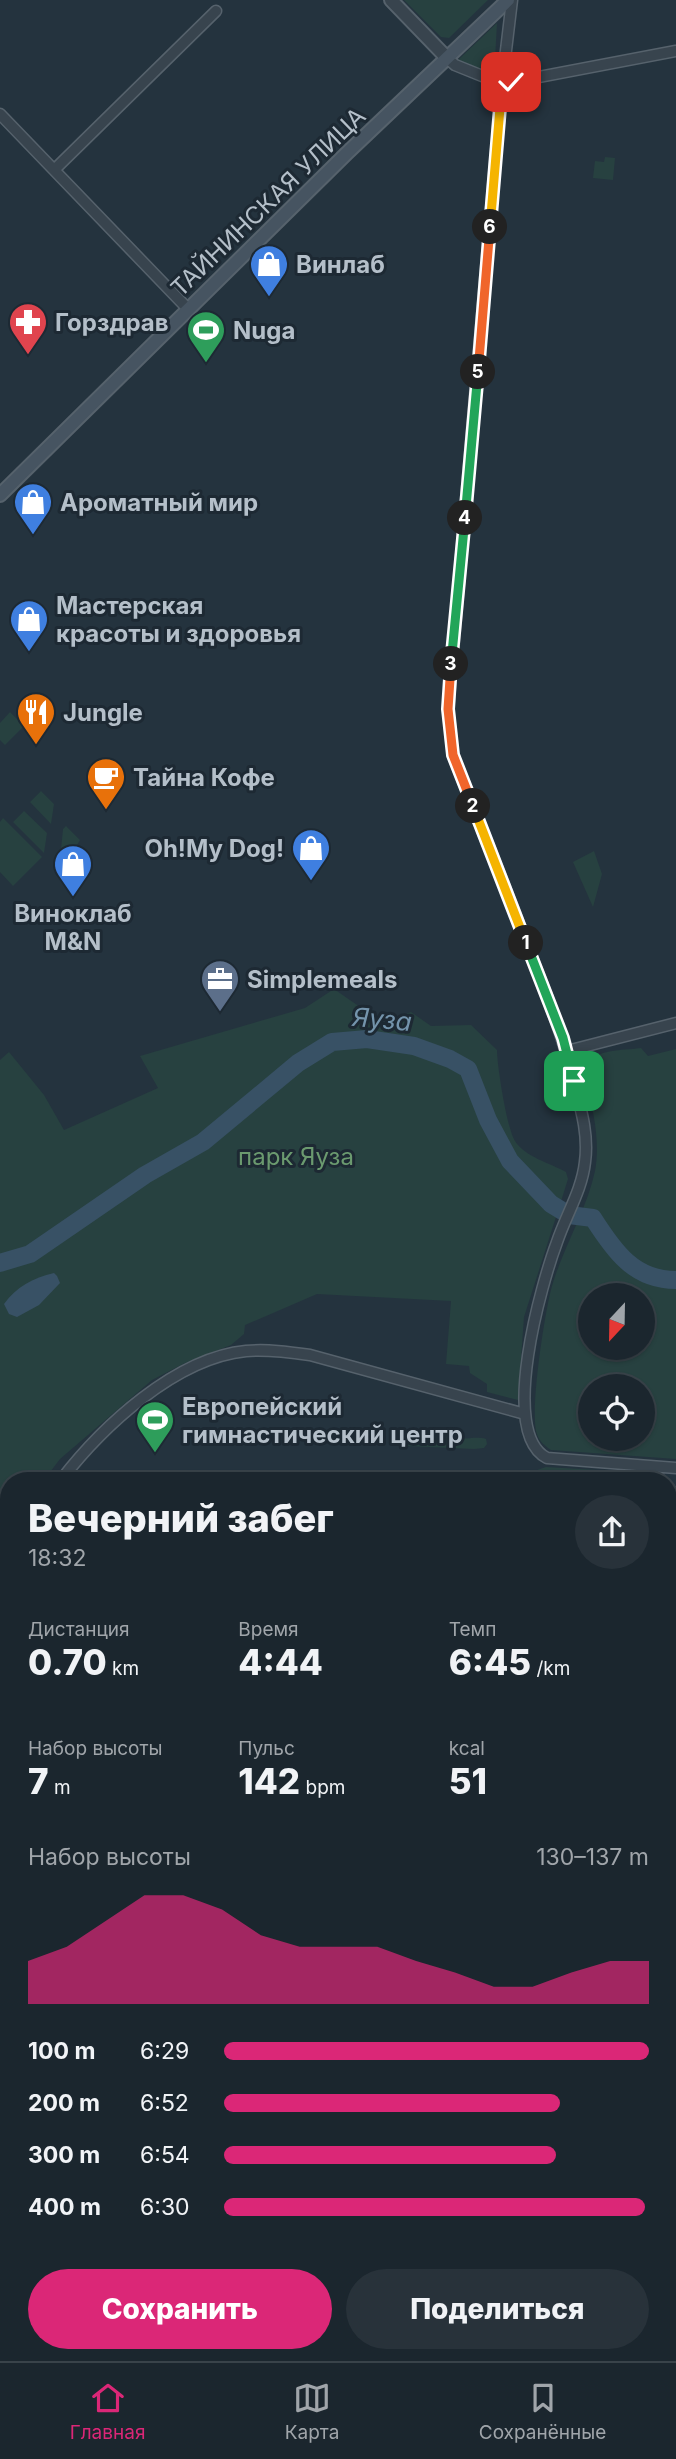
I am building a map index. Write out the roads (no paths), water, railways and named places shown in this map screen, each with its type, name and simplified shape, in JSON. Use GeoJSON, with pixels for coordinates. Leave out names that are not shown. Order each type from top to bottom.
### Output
{"type":"FeatureCollection","features":[{"type":"Feature","properties":{"kind":"main road","name":"ТАЙНИНСКАЯ УЛИЦА"},"geometry":{"type":"LineString","coordinates":[[0,495],[188,309],[510,0]]}},
{"type":"Feature","properties":{"kind":"street"},"geometry":{"type":"LineString","coordinates":[[391,0],[455,65],[502,84],[676,51]]}},
{"type":"Feature","properties":{"kind":"street"},"geometry":{"type":"LineString","coordinates":[[510,0],[448,709],[453,755],[567,1051],[584,1120],[586,1161],[533,1320],[526,1374],[526,1414],[530,1442],[547,1458],[676,1468]]}},
{"type":"Feature","properties":{"kind":"street"},"geometry":{"type":"LineString","coordinates":[[54,170],[216,11]]}},
{"type":"Feature","properties":{"kind":"street"},"geometry":{"type":"LineString","coordinates":[[0,114],[188,309]]}},
{"type":"Feature","properties":{"kind":"street"},"geometry":{"type":"LineString","coordinates":[[567,1051],[676,1023]]}},
{"type":"Feature","properties":{"kind":"street"},"geometry":{"type":"LineString","coordinates":[[67,1472],[78,1458],[152,1391],[191,1367],[224,1355],[246,1351],[310,1355],[526,1414]]}},
{"type":"Feature","properties":{"kind":"street"},"geometry":{"type":"LineString","coordinates":[[638,1465],[649,1472]]}},
{"type":"Feature","properties":{"kind":"water"},"geometry":{"type":"Polygon","coordinates":[[[54,1273],[60,1283],[39,1305],[17,1317],[9,1314],[4,1304],[14,1293],[32,1281],[54,1273]]]}},
{"type":"Feature","properties":{"kind":"waterway","name":"Яуза"},"geometry":{"type":"LineString","coordinates":[[0,1263],[30,1254],[145,1175],[203,1142],[298,1063],[332,1042],[367,1039],[414,1046],[450,1059],[468,1069],[488,1120],[510,1161],[551,1204],[569,1215],[593,1218],[617,1252],[637,1269],[661,1279],[676,1280]]}},
{"type":"Feature","properties":{"kind":"place","name":"Винлаб"},"geometry":{"type":"Point","coordinates":[269,298]}},
{"type":"Feature","properties":{"kind":"place","name":"Горздрав"},"geometry":{"type":"Point","coordinates":[28,356]}},
{"type":"Feature","properties":{"kind":"place","name":"Nuga"},"geometry":{"type":"Point","coordinates":[206,364]}},
{"type":"Feature","properties":{"kind":"place","name":"Ароматный мир"},"geometry":{"type":"Point","coordinates":[33,536]}},
{"type":"Feature","properties":{"kind":"place","name":"Мастерская красоты и здоровья"},"geometry":{"type":"Point","coordinates":[29,653]}},
{"type":"Feature","properties":{"kind":"place","name":"Jungle"},"geometry":{"type":"Point","coordinates":[36,746]}},
{"type":"Feature","properties":{"kind":"place","name":"Тайна Кофе"},"geometry":{"type":"Point","coordinates":[106,811]}},
{"type":"Feature","properties":{"kind":"place","name":"Oh!My Dog!"},"geometry":{"type":"Point","coordinates":[311,882]}},
{"type":"Feature","properties":{"kind":"place","name":"Виноклаб М&N"},"geometry":{"type":"Point","coordinates":[73,898]}},
{"type":"Feature","properties":{"kind":"place","name":"Simplemeals"},"geometry":{"type":"Point","coordinates":[220,1013]}},
{"type":"Feature","properties":{"kind":"place","name":"Европейский гимнастический центр"},"geometry":{"type":"Point","coordinates":[155,1454]}},
{"type":"Feature","properties":{"kind":"park label","name":"парк Яуза"},"geometry":{"type":"Point","coordinates":[296,1156]}}]}
